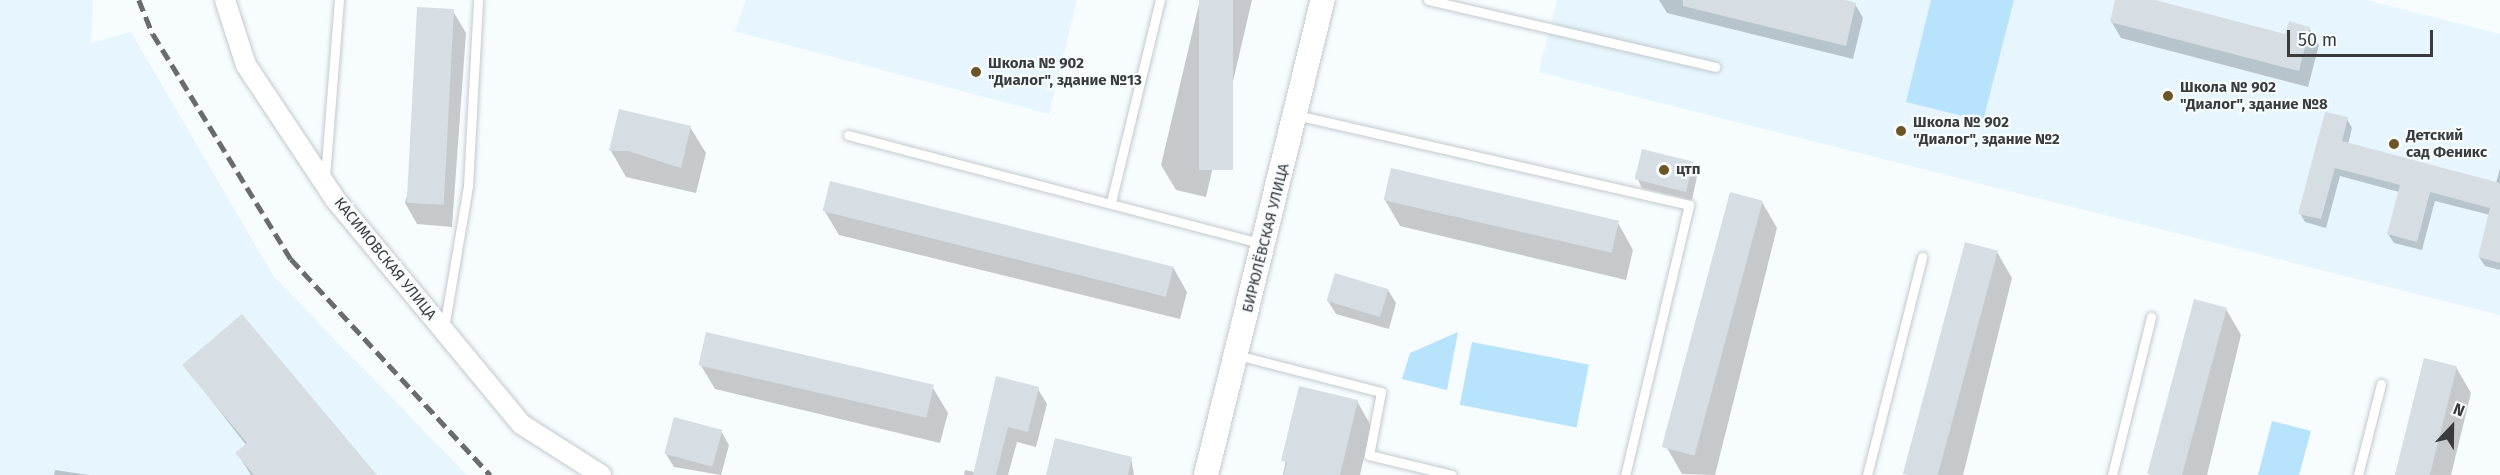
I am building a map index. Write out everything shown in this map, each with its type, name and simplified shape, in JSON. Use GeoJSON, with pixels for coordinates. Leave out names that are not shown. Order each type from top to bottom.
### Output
{"type":"FeatureCollection","features":[{"type":"Feature","properties":{"kind":"street","name":"КАСИМОВСКАЯ УЛИЦА"},"geometry":{"type":"LineString","coordinates":[[225,0],[246,65],[324,183],[521,424],[601,475]]}},
{"type":"Feature","properties":{"kind":"street","name":"БИРЮЛЁВСКАЯ УЛИЦА"},"geometry":{"type":"LineString","coordinates":[[1206,475],[1323,0]]}},
{"type":"Feature","properties":{"kind":"lane"},"geometry":{"type":"LineString","coordinates":[[324,183],[339,0]]}},
{"type":"Feature","properties":{"kind":"lane"},"geometry":{"type":"LineString","coordinates":[[444,330],[468,186],[478,0]]}},
{"type":"Feature","properties":{"kind":"lane"},"geometry":{"type":"LineString","coordinates":[[1111,202],[1160,0]]}},
{"type":"Feature","properties":{"kind":"lane"},"geometry":{"type":"LineString","coordinates":[[1428,0],[1715,67]]}},
{"type":"Feature","properties":{"kind":"lane"},"geometry":{"type":"LineString","coordinates":[[1296,115],[1689,205],[1624,475]]}},
{"type":"Feature","properties":{"kind":"lane"},"geometry":{"type":"LineString","coordinates":[[848,135],[1111,202],[1264,244]]}},
{"type":"Feature","properties":{"kind":"lane"},"geometry":{"type":"LineString","coordinates":[[1867,475],[1922,257]]}},
{"type":"Feature","properties":{"kind":"lane"},"geometry":{"type":"LineString","coordinates":[[2112,475],[2151,317]]}},
{"type":"Feature","properties":{"kind":"lane"},"geometry":{"type":"LineString","coordinates":[[1237,355],[1381,392],[1369,455],[1452,475]]}},
{"type":"Feature","properties":{"kind":"lane"},"geometry":{"type":"LineString","coordinates":[[2358,475],[2381,384]]}},
{"type":"Feature","properties":{"kind":"shaded area"},"geometry":{"type":"Polygon","coordinates":[[[0,0],[93,0],[91,43],[131,32],[274,277],[467,475],[0,475],[0,0]]]}},
{"type":"Feature","properties":{"kind":"shaded area","name":"Школа № 902 \"Диалог\", здание №13"},"geometry":{"type":"Polygon","coordinates":[[[746,0],[1077,0],[1049,114],[735,31],[746,0]]]}},
{"type":"Feature","properties":{"kind":"shaded area"},"geometry":{"type":"Polygon","coordinates":[[[1557,0],[2366,0],[2500,34],[2500,315],[1539,72],[1557,0]]]}},
{"type":"Feature","properties":{"kind":"shaded area"},"geometry":{"type":"Polygon","coordinates":[[[1931,0],[2014,0],[1983,121],[1906,102],[1931,0]]]}},
{"type":"Feature","properties":{"kind":"shaded area"},"geometry":{"type":"Polygon","coordinates":[[[1458,332],[1447,390],[1402,379],[1410,353],[1458,332]]]}},
{"type":"Feature","properties":{"kind":"shaded area"},"geometry":{"type":"Polygon","coordinates":[[[1472,342],[1589,365],[1577,428],[1460,405],[1472,342]]]}},
{"type":"Feature","properties":{"kind":"shaded area"},"geometry":{"type":"Polygon","coordinates":[[[2272,421],[2311,431],[2299,475],[2258,475],[2272,421]]]}},
{"type":"Feature","properties":{"kind":"building"},"geometry":{"type":"Polygon","coordinates":[[[1199,0],[1233,0],[1233,170],[1199,170],[1199,0]]]}},
{"type":"Feature","properties":{"kind":"building"},"geometry":{"type":"Polygon","coordinates":[[[1683,0],[1845,0],[1856,3],[1846,46],[1683,6],[1683,0]]]}},
{"type":"Feature","properties":{"kind":"building"},"geometry":{"type":"Polygon","coordinates":[[[2115,0],[2155,0],[2285,34],[2289,21],[2310,27],[2299,71],[2110,22],[2115,0]]]}},
{"type":"Feature","properties":{"kind":"building"},"geometry":{"type":"Polygon","coordinates":[[[417,7],[454,9],[444,205],[407,203],[417,7]]]}},
{"type":"Feature","properties":{"kind":"building"},"geometry":{"type":"Polygon","coordinates":[[[619,109],[691,126],[681,168],[628,151],[609,151],[619,109]]]}},
{"type":"Feature","properties":{"kind":"building"},"geometry":{"type":"Polygon","coordinates":[[[2325,112],[2348,117],[2342,141],[2500,183],[2500,263],[2478,257],[2490,208],[2430,192],[2417,242],[2387,234],[2400,185],[2335,168],[2321,219],[2298,214],[2325,112]]]}},
{"type":"Feature","properties":{"kind":"building","name":"цтп"},"geometry":{"type":"Polygon","coordinates":[[[1642,149],[1693,162],[1686,192],[1635,179],[1642,149]]]}},
{"type":"Feature","properties":{"kind":"building"},"geometry":{"type":"Polygon","coordinates":[[[1391,168],[1619,221],[1612,253],[1384,200],[1391,168]]]}},
{"type":"Feature","properties":{"kind":"building"},"geometry":{"type":"Polygon","coordinates":[[[830,181],[1173,267],[1166,297],[823,211],[830,181]]]}},
{"type":"Feature","properties":{"kind":"building"},"geometry":{"type":"Polygon","coordinates":[[[1730,192],[1763,201],[1695,456],[1662,447],[1730,192]]]}},
{"type":"Feature","properties":{"kind":"building"},"geometry":{"type":"Polygon","coordinates":[[[1965,242],[1998,251],[1938,475],[1903,474],[1965,242]]]}},
{"type":"Feature","properties":{"kind":"building"},"geometry":{"type":"Polygon","coordinates":[[[1335,273],[1389,289],[1380,317],[1327,301],[1335,273]]]}},
{"type":"Feature","properties":{"kind":"building"},"geometry":{"type":"Polygon","coordinates":[[[2194,299],[2227,308],[2182,475],[2147,474],[2194,299]]]}},
{"type":"Feature","properties":{"kind":"building"},"geometry":{"type":"Polygon","coordinates":[[[242,314],[377,475],[254,475],[235,453],[247,443],[182,365],[242,314]]]}},
{"type":"Feature","properties":{"kind":"building"},"geometry":{"type":"Polygon","coordinates":[[[706,332],[934,385],[926,418],[698,365],[706,332]]]}},
{"type":"Feature","properties":{"kind":"building"},"geometry":{"type":"Polygon","coordinates":[[[2424,358],[2457,366],[2430,475],[2395,475],[2424,358]]]}},
{"type":"Feature","properties":{"kind":"building"},"geometry":{"type":"Polygon","coordinates":[[[996,376],[1039,387],[1028,432],[1008,427],[996,475],[973,475],[996,376]]]}},
{"type":"Feature","properties":{"kind":"building"},"geometry":{"type":"Polygon","coordinates":[[[1299,386],[1358,400],[1340,475],[1284,475],[1287,462],[1281,461],[1299,386]]]}},
{"type":"Feature","properties":{"kind":"building"},"geometry":{"type":"Polygon","coordinates":[[[674,417],[722,430],[712,467],[664,454],[674,417]]]}},
{"type":"Feature","properties":{"kind":"building"},"geometry":{"type":"Polygon","coordinates":[[[1055,438],[1132,457],[1128,475],[1046,475],[1055,438]]]}},
{"type":"Feature","properties":{"kind":"railway"},"geometry":{"type":"LineString","coordinates":[[139,0],[153,34],[291,259],[490,475]]}},
{"type":"Feature","properties":{"kind":"place","name":"Школа № 902 \"Диалог\", здание №13"},"geometry":{"type":"Point","coordinates":[976,72]}},
{"type":"Feature","properties":{"kind":"place","name":"Школа № 902 \"Диалог\", здание №8"},"geometry":{"type":"Point","coordinates":[2168,96]}},
{"type":"Feature","properties":{"kind":"place","name":"Школа № 902 \"Диалог\", здание №2"},"geometry":{"type":"Point","coordinates":[1901,131]}},
{"type":"Feature","properties":{"kind":"place","name":"Детский сад Феникс"},"geometry":{"type":"Point","coordinates":[2394,144]}},
{"type":"Feature","properties":{"kind":"place","name":"цтп"},"geometry":{"type":"Point","coordinates":[1664,170]}}]}
